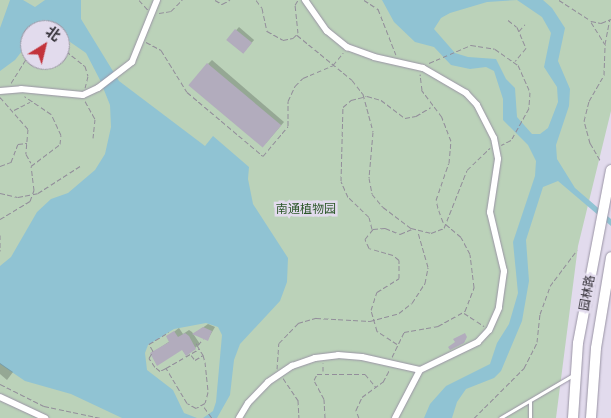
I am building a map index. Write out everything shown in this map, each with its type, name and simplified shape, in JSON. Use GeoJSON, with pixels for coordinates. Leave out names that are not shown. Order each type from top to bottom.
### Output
{"type":"FeatureCollection","features":[{"type":"Feature","properties":{"kind":"main road","name":"园林路"},"geometry":{"type":"LineString","coordinates":[[573,418],[578,343],[601,214],[611,170]]}},
{"type":"Feature","properties":{"kind":"main road","name":"园林路"},"geometry":{"type":"LineString","coordinates":[[591,418],[596,348],[611,257]]}},
{"type":"Feature","properties":{"kind":"street"},"geometry":{"type":"LineString","coordinates":[[0,91],[21,89],[83,94],[117,77],[132,62],[157,0]]}},
{"type":"Feature","properties":{"kind":"street"},"geometry":{"type":"LineString","coordinates":[[305,0],[323,27],[347,47],[374,57],[423,68],[449,81],[477,105],[488,122],[496,146],[497,165],[490,212],[505,278],[499,308],[489,330],[470,347],[420,370],[395,418]]}},
{"type":"Feature","properties":{"kind":"street"},"geometry":{"type":"LineString","coordinates":[[239,418],[258,391],[280,374],[292,366],[323,356],[391,362],[420,370]]}},
{"type":"Feature","properties":{"kind":"street"},"geometry":{"type":"LineString","coordinates":[[0,397],[45,418]]}},
{"type":"Feature","properties":{"kind":"lane"},"geometry":{"type":"LineString","coordinates":[[500,418],[576,373]]}},
{"type":"Feature","properties":{"kind":"lane"},"geometry":{"type":"LineString","coordinates":[[530,400],[530,418]]}},
{"type":"Feature","properties":{"kind":"lane"},"geometry":{"type":"LineString","coordinates":[[512,411],[512,418]]}},
{"type":"Feature","properties":{"kind":"path"},"geometry":{"type":"LineString","coordinates":[[139,0],[143,8],[151,11],[171,11],[182,0]]}},
{"type":"Feature","properties":{"kind":"path"},"geometry":{"type":"LineString","coordinates":[[215,0],[219,4],[230,0]]}},
{"type":"Feature","properties":{"kind":"path"},"geometry":{"type":"LineString","coordinates":[[256,0],[262,8],[265,27],[271,36],[283,40],[297,35]]}},
{"type":"Feature","properties":{"kind":"path"},"geometry":{"type":"LineString","coordinates":[[297,35],[299,22],[295,5],[298,0]]}},
{"type":"Feature","properties":{"kind":"path"},"geometry":{"type":"LineString","coordinates":[[364,0],[375,6],[382,16],[397,61]]}},
{"type":"Feature","properties":{"kind":"path"},"geometry":{"type":"LineString","coordinates":[[559,0],[591,21],[601,23],[611,19]]}},
{"type":"Feature","properties":{"kind":"path"},"geometry":{"type":"LineString","coordinates":[[600,160],[590,143],[584,121],[589,102],[604,75],[604,44],[611,19]]}},
{"type":"Feature","properties":{"kind":"path"},"geometry":{"type":"LineString","coordinates":[[508,20],[518,31],[526,48],[514,62]]}},
{"type":"Feature","properties":{"kind":"path"},"geometry":{"type":"LineString","coordinates":[[591,21],[604,44]]}},
{"type":"Feature","properties":{"kind":"path"},"geometry":{"type":"LineString","coordinates":[[518,31],[525,24]]}},
{"type":"Feature","properties":{"kind":"path"},"geometry":{"type":"LineString","coordinates":[[297,35],[352,80],[364,97],[373,132],[369,178],[372,194],[387,210],[418,232],[440,231],[446,224],[466,170],[480,154],[496,146],[506,144],[514,135],[524,122],[529,108],[530,92],[525,76],[514,62],[495,49],[484,46],[471,45],[453,51],[423,68],[419,84],[447,126],[451,141],[449,163],[436,200],[446,224],[461,237],[472,259],[474,287],[464,312],[438,326],[409,329],[397,344],[388,376],[360,401],[356,410],[359,418]]}},
{"type":"Feature","properties":{"kind":"path"},"geometry":{"type":"LineString","coordinates":[[142,40],[161,50],[187,92],[264,156],[288,126],[288,101],[295,86],[303,78],[334,65],[347,47]]}},
{"type":"Feature","properties":{"kind":"path"},"geometry":{"type":"LineString","coordinates":[[70,54],[86,66],[88,76],[83,94],[95,119],[93,138]]}},
{"type":"Feature","properties":{"kind":"path"},"geometry":{"type":"LineString","coordinates":[[10,89],[20,65]]}},
{"type":"Feature","properties":{"kind":"path"},"geometry":{"type":"LineString","coordinates":[[21,89],[30,101],[51,114],[61,141],[49,155],[32,164]]}},
{"type":"Feature","properties":{"kind":"path"},"geometry":{"type":"LineString","coordinates":[[0,97],[28,129],[27,158],[32,164],[33,194],[26,205],[0,219]]}},
{"type":"Feature","properties":{"kind":"path"},"geometry":{"type":"LineString","coordinates":[[372,229],[367,215],[345,194],[339,170],[344,147],[342,112],[347,103],[364,97],[381,100],[406,118],[416,116],[432,106]]}},
{"type":"Feature","properties":{"kind":"path"},"geometry":{"type":"LineString","coordinates":[[13,110],[30,101]]}},
{"type":"Feature","properties":{"kind":"path"},"geometry":{"type":"LineString","coordinates":[[0,166],[11,162],[18,144],[27,143]]}},
{"type":"Feature","properties":{"kind":"path"},"geometry":{"type":"LineString","coordinates":[[0,194],[12,197],[33,194],[80,166]]}},
{"type":"Feature","properties":{"kind":"path"},"geometry":{"type":"LineString","coordinates":[[372,229],[404,234],[413,229]]}},
{"type":"Feature","properties":{"kind":"path"},"geometry":{"type":"LineString","coordinates":[[372,229],[366,235],[367,245],[393,255],[399,260],[401,271],[397,280],[381,288],[375,295],[372,320],[377,331],[397,344]]}},
{"type":"Feature","properties":{"kind":"path"},"geometry":{"type":"LineString","coordinates":[[299,418],[298,400],[280,374],[276,363],[277,351],[292,326],[316,318],[372,320],[399,313],[421,291],[428,267],[418,232]]}},
{"type":"Feature","properties":{"kind":"path"},"geometry":{"type":"LineString","coordinates":[[0,235],[0,250]]}},
{"type":"Feature","properties":{"kind":"path"},"geometry":{"type":"LineString","coordinates":[[474,418],[524,368],[537,342],[540,314],[550,286],[577,250]]}},
{"type":"Feature","properties":{"kind":"path"},"geometry":{"type":"LineString","coordinates":[[464,312],[489,330]]}},
{"type":"Feature","properties":{"kind":"path"},"geometry":{"type":"LineString","coordinates":[[169,332],[149,344],[153,351],[149,358],[160,371],[172,362],[191,354],[199,348]]}},
{"type":"Feature","properties":{"kind":"path"},"geometry":{"type":"LineString","coordinates":[[203,339],[196,344],[202,355],[208,392],[203,406]]}},
{"type":"Feature","properties":{"kind":"path"},"geometry":{"type":"LineString","coordinates":[[191,354],[195,360],[202,355]]}},
{"type":"Feature","properties":{"kind":"path"},"geometry":{"type":"LineString","coordinates":[[323,356],[323,372],[314,380],[324,399],[325,418]]}},
{"type":"Feature","properties":{"kind":"path"},"geometry":{"type":"LineString","coordinates":[[166,368],[187,403],[196,408],[203,406]]}},
{"type":"Feature","properties":{"kind":"path"},"geometry":{"type":"LineString","coordinates":[[323,372],[343,376],[365,374],[376,387]]}},
{"type":"Feature","properties":{"kind":"path"},"geometry":{"type":"LineString","coordinates":[[169,382],[172,378]]}},
{"type":"Feature","properties":{"kind":"path"},"geometry":{"type":"LineString","coordinates":[[0,384],[27,399],[102,418]]}},
{"type":"Feature","properties":{"kind":"path"},"geometry":{"type":"LineString","coordinates":[[174,389],[178,386]]}},
{"type":"Feature","properties":{"kind":"path"},"geometry":{"type":"LineString","coordinates":[[203,406],[212,418]]}},
{"type":"Feature","properties":{"kind":"path"},"geometry":{"type":"LineString","coordinates":[[78,413],[79,418]]}},
{"type":"Feature","properties":{"kind":"green space","name":"南通植物园"},"geometry":{"type":"Polygon","coordinates":[[[0,0],[611,0],[611,111],[578,246],[556,418],[0,418],[0,0]]]}},
{"type":"Feature","properties":{"kind":"water"},"geometry":{"type":"Polygon","coordinates":[[[10,0],[23,0],[35,7],[45,0],[81,0],[81,19],[119,81],[205,146],[213,136],[249,167],[248,179],[253,204],[288,258],[287,282],[280,301],[240,344],[234,360],[230,395],[217,418],[203,418],[213,411],[216,402],[222,335],[218,327],[206,323],[174,329],[148,345],[145,353],[147,370],[173,390],[184,413],[197,418],[122,418],[71,394],[25,381],[0,364],[0,266],[11,257],[37,212],[51,199],[68,193],[95,170],[105,154],[111,127],[110,105],[100,80],[86,53],[70,42],[70,20],[20,20],[20,54],[15,60],[0,71],[0,28],[10,0]]]}},
{"type":"Feature","properties":{"kind":"water"},"geometry":{"type":"Polygon","coordinates":[[[382,0],[517,0],[543,0],[552,8],[565,28],[558,61],[570,89],[569,106],[556,145],[557,159],[575,188],[611,219],[611,226],[558,181],[543,187],[526,240],[529,281],[522,321],[501,371],[494,378],[466,389],[457,402],[452,418],[424,418],[430,404],[446,386],[490,364],[497,343],[509,324],[518,293],[513,242],[535,176],[536,161],[528,145],[503,120],[503,99],[494,71],[486,67],[470,69],[451,65],[434,47],[415,42],[394,22],[382,0]],[[517,0],[487,2],[450,13],[441,18],[434,29],[455,53],[468,57],[496,59],[506,79],[515,88],[517,117],[532,134],[540,134],[548,128],[558,102],[557,87],[544,67],[551,33],[542,17],[517,0]]]}},
{"type":"Feature","properties":{"kind":"building"},"geometry":{"type":"Polygon","coordinates":[[[235,29],[252,43],[243,54],[226,40],[235,29]]]}},
{"type":"Feature","properties":{"kind":"building"},"geometry":{"type":"Polygon","coordinates":[[[207,63],[281,125],[263,148],[188,85],[207,63]]]}},
{"type":"Feature","properties":{"kind":"building"},"geometry":{"type":"Polygon","coordinates":[[[203,327],[212,331],[208,341],[192,334],[203,327]]]}},
{"type":"Feature","properties":{"kind":"building"},"geometry":{"type":"Polygon","coordinates":[[[174,331],[178,337],[185,333],[189,336],[196,349],[186,356],[182,350],[157,366],[150,353],[169,342],[166,336],[174,331]]]}},
{"type":"Feature","properties":{"kind":"building"},"geometry":{"type":"Polygon","coordinates":[[[465,333],[467,337],[464,343],[450,350],[448,347],[455,342],[453,339],[465,333]]]}}]}
